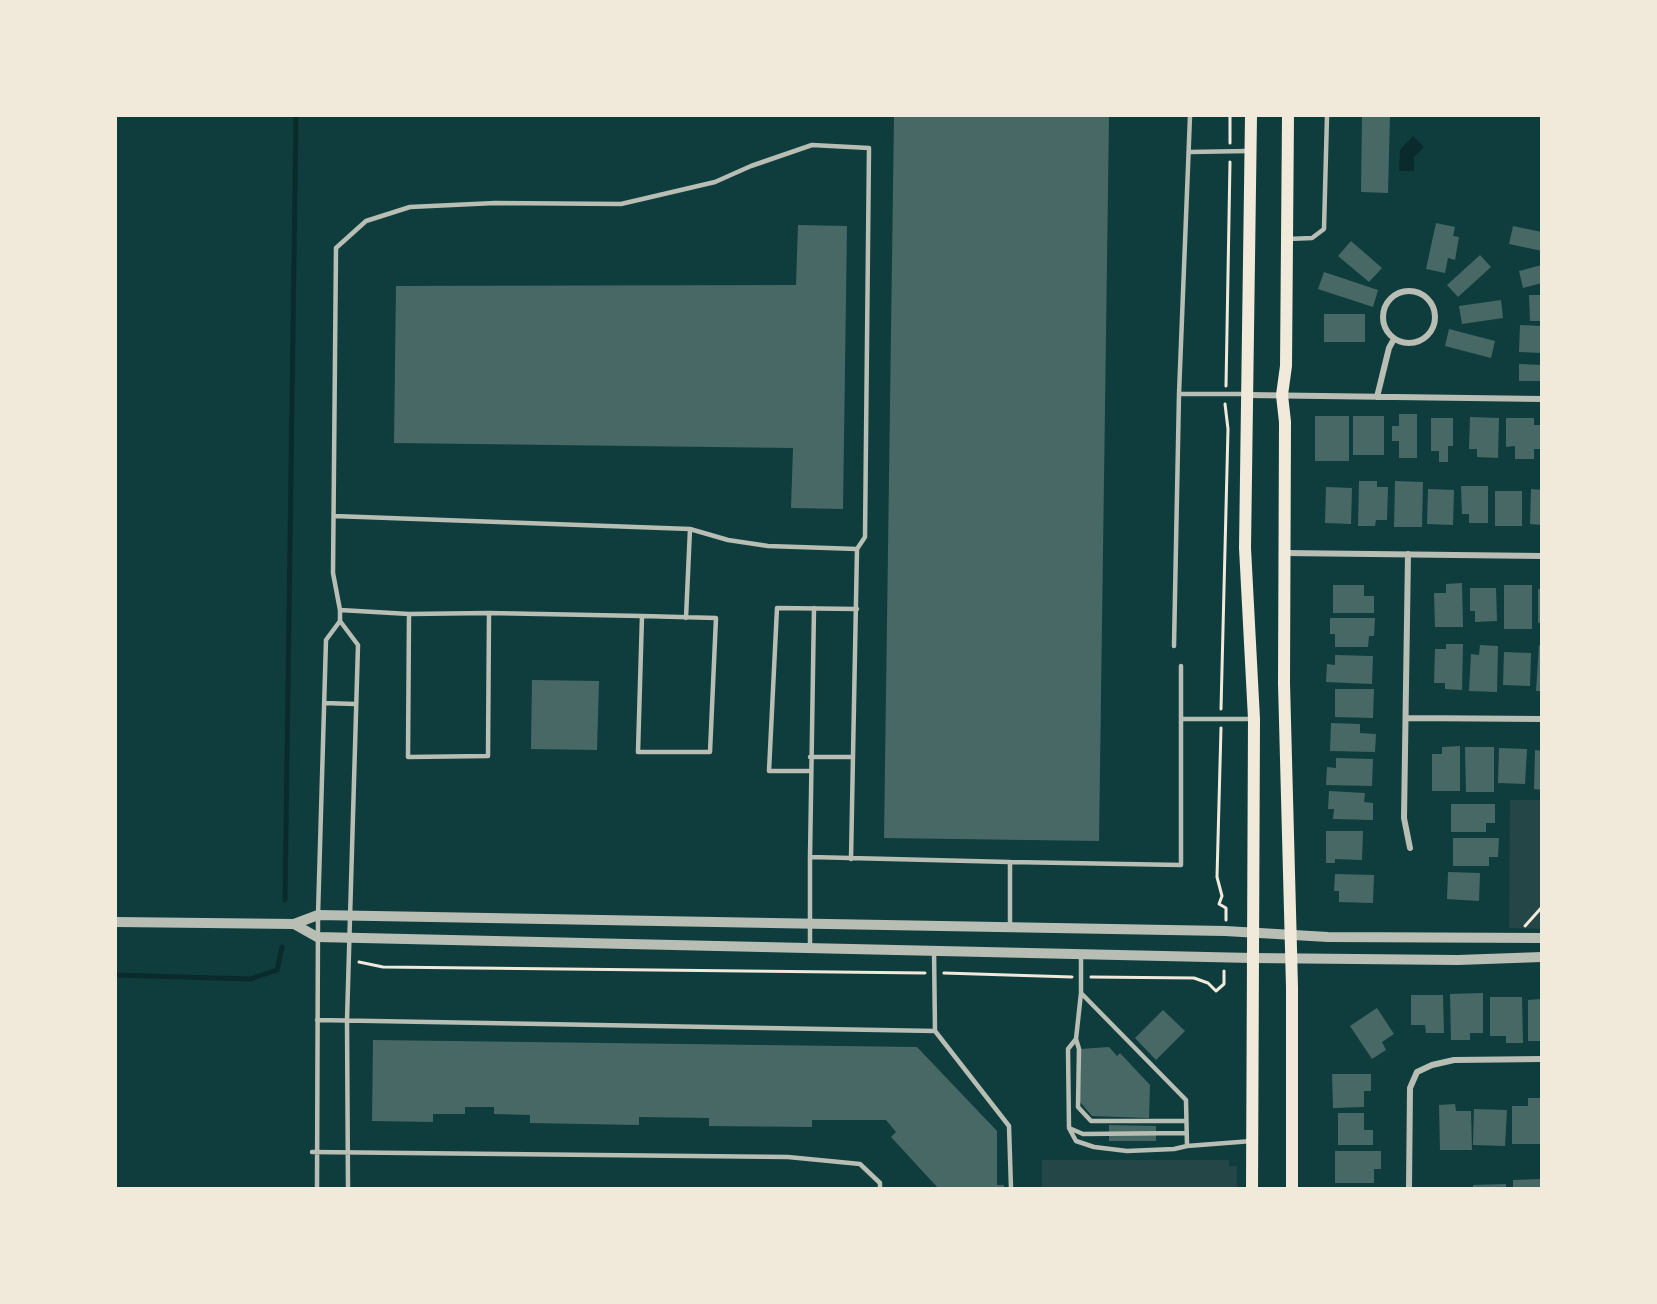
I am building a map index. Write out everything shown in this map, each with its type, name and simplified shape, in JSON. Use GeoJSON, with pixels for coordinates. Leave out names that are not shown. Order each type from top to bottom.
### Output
{"type":"FeatureCollection","features":[{"type":"Feature","properties":{"kind":"main road"},"geometry":{"type":"LineString","coordinates":[[1251,116],[1245,548],[1254,719],[1252,1188]]}},
{"type":"Feature","properties":{"kind":"main road"},"geometry":{"type":"LineString","coordinates":[[1288,116],[1285,239],[1286,366],[1282,395],[1285,422],[1284,683],[1291,958],[1292,1188]]}},
{"type":"Feature","properties":{"kind":"street"},"geometry":{"type":"LineString","coordinates":[[1410,291],[1425,296],[1436,314],[1433,329],[1423,340],[1408,344],[1394,339],[1383,322],[1385,306],[1396,294],[1410,291]]}},
{"type":"Feature","properties":{"kind":"street"},"geometry":{"type":"LineString","coordinates":[[1377,397],[1389,348],[1394,339]]}},
{"type":"Feature","properties":{"kind":"street"},"geometry":{"type":"LineString","coordinates":[[1248,394],[1542,399]]}},
{"type":"Feature","properties":{"kind":"street"},"geometry":{"type":"LineString","coordinates":[[1283,553],[1542,556]]}},
{"type":"Feature","properties":{"kind":"street"},"geometry":{"type":"LineString","coordinates":[[1408,554],[1404,818],[1410,848]]}},
{"type":"Feature","properties":{"kind":"street"},"geometry":{"type":"LineString","coordinates":[[1407,718],[1542,719]]}},
{"type":"Feature","properties":{"kind":"street"},"geometry":{"type":"LineString","coordinates":[[116,922],[294,924],[318,915],[1542,938]]}},
{"type":"Feature","properties":{"kind":"street"},"geometry":{"type":"LineString","coordinates":[[294,924],[317,937],[1252,958],[1458,960],[1542,957]]}},
{"type":"Feature","properties":{"kind":"street"},"geometry":{"type":"LineString","coordinates":[[1409,1188],[1410,1088],[1417,1072],[1432,1065],[1454,1060],[1542,1059]]}},
{"type":"Feature","properties":{"kind":"lane"},"geometry":{"type":"LineString","coordinates":[[1174,646],[1179,394],[1190,116]]}},
{"type":"Feature","properties":{"kind":"lane"},"geometry":{"type":"LineString","coordinates":[[1285,239],[1312,238],[1324,229],[1327,116]]}},
{"type":"Feature","properties":{"kind":"lane"},"geometry":{"type":"LineString","coordinates":[[317,1188],[315,1152],[317,937],[326,640],[340,621],[333,573],[336,248],[366,221],[410,207],[495,203],[621,204],[715,182],[751,165],[812,145],[869,148],[865,537],[857,549],[850,859]]}},
{"type":"Feature","properties":{"kind":"lane"},"geometry":{"type":"LineString","coordinates":[[1189,152],[1251,151]]}},
{"type":"Feature","properties":{"kind":"lane"},"geometry":{"type":"LineString","coordinates":[[1179,394],[1248,394]]}},
{"type":"Feature","properties":{"kind":"lane"},"geometry":{"type":"LineString","coordinates":[[334,516],[690,528],[728,540],[768,546],[857,549]]}},
{"type":"Feature","properties":{"kind":"lane"},"geometry":{"type":"LineString","coordinates":[[686,618],[690,528]]}},
{"type":"Feature","properties":{"kind":"lane"},"geometry":{"type":"LineString","coordinates":[[810,771],[769,771],[777,608],[857,609]]}},
{"type":"Feature","properties":{"kind":"lane"},"geometry":{"type":"LineString","coordinates":[[810,947],[810,757],[814,608]]}},
{"type":"Feature","properties":{"kind":"lane"},"geometry":{"type":"LineString","coordinates":[[340,609],[409,614],[489,614],[642,616],[716,618],[710,752],[638,752],[642,616]]}},
{"type":"Feature","properties":{"kind":"lane"},"geometry":{"type":"LineString","coordinates":[[409,614],[408,757],[488,756],[489,614]]}},
{"type":"Feature","properties":{"kind":"lane"},"geometry":{"type":"LineString","coordinates":[[340,621],[358,645],[347,1020],[348,1188]]}},
{"type":"Feature","properties":{"kind":"lane"},"geometry":{"type":"LineString","coordinates":[[810,857],[1181,865],[1181,666]]}},
{"type":"Feature","properties":{"kind":"lane"},"geometry":{"type":"LineString","coordinates":[[324,703],[355,704]]}},
{"type":"Feature","properties":{"kind":"lane"},"geometry":{"type":"LineString","coordinates":[[1182,719],[1254,719]]}},
{"type":"Feature","properties":{"kind":"lane"},"geometry":{"type":"LineString","coordinates":[[810,757],[851,757]]}},
{"type":"Feature","properties":{"kind":"lane"},"geometry":{"type":"LineString","coordinates":[[1010,862],[1010,928]]}},
{"type":"Feature","properties":{"kind":"lane"},"geometry":{"type":"LineString","coordinates":[[934,950],[935,1031],[1009,1126],[1011,1188]]}},
{"type":"Feature","properties":{"kind":"lane"},"geometry":{"type":"LineString","coordinates":[[1081,955],[1081,993],[1076,1039],[1079,1049],[1078,1107],[1091,1121],[1186,1121]]}},
{"type":"Feature","properties":{"kind":"lane"},"geometry":{"type":"LineString","coordinates":[[1081,993],[1186,1100],[1187,1146]]}},
{"type":"Feature","properties":{"kind":"lane"},"geometry":{"type":"LineString","coordinates":[[317,1020],[935,1031]]}},
{"type":"Feature","properties":{"kind":"lane"},"geometry":{"type":"LineString","coordinates":[[1076,1039],[1068,1049],[1069,1128],[1076,1141],[1094,1148],[1158,1150],[1252,1141]]}},
{"type":"Feature","properties":{"kind":"lane"},"geometry":{"type":"LineString","coordinates":[[1069,1128],[1083,1134],[1185,1133]]}},
{"type":"Feature","properties":{"kind":"lane"},"geometry":{"type":"LineString","coordinates":[[315,1152],[788,1158],[861,1164],[880,1183],[880,1188]]}},
{"type":"Feature","properties":{"kind":"path"},"geometry":{"type":"LineString","coordinates":[[1226,908],[1219,904],[1222,896],[1217,877],[1221,719],[1220,641],[1226,575],[1230,116]]}},
{"type":"Feature","properties":{"kind":"path"},"geometry":{"type":"LineString","coordinates":[[1525,939],[1525,923],[1542,907]]}},
{"type":"Feature","properties":{"kind":"path"},"geometry":{"type":"LineString","coordinates":[[371,963],[383,967],[1194,978],[1208,984],[1216,991],[1224,984]]}},
{"type":"Feature","properties":{"kind":"shaded area"},"geometry":{"type":"Polygon","coordinates":[[[1413,136],[1424,147],[1414,157],[1414,171],[1399,171],[1400,150],[1413,136]]]}},
{"type":"Feature","properties":{"kind":"shaded area"},"geometry":{"type":"Polygon","coordinates":[[[1510,800],[1541,800],[1541,929],[1509,928],[1510,800]]]}},
{"type":"Feature","properties":{"kind":"shaded area"},"geometry":{"type":"Polygon","coordinates":[[[1042,1160],[1229,1160],[1229,1166],[1237,1166],[1237,1188],[1042,1188],[1042,1160]]]}},
{"type":"Feature","properties":{"kind":"building"},"geometry":{"type":"Polygon","coordinates":[[[894,116],[1109,116],[1099,841],[884,838],[894,116]]]}},
{"type":"Feature","properties":{"kind":"building"},"geometry":{"type":"Polygon","coordinates":[[[1362,116],[1390,116],[1388,193],[1361,192],[1362,116]]]}},
{"type":"Feature","properties":{"kind":"building"},"geometry":{"type":"Polygon","coordinates":[[[1436,223],[1455,227],[1453,236],[1459,237],[1455,260],[1448,258],[1445,273],[1426,269],[1436,223]]]}},
{"type":"Feature","properties":{"kind":"building"},"geometry":{"type":"Polygon","coordinates":[[[798,225],[847,226],[843,509],[791,508],[793,448],[394,443],[396,286],[796,285],[798,225]]]}},
{"type":"Feature","properties":{"kind":"building"},"geometry":{"type":"Polygon","coordinates":[[[1513,226],[1542,232],[1542,251],[1509,244],[1513,226]]]}},
{"type":"Feature","properties":{"kind":"building"},"geometry":{"type":"Polygon","coordinates":[[[1351,241],[1382,268],[1369,282],[1338,256],[1351,241]]]}},
{"type":"Feature","properties":{"kind":"building"},"geometry":{"type":"Polygon","coordinates":[[[1480,255],[1491,267],[1458,297],[1447,285],[1480,255]]]}},
{"type":"Feature","properties":{"kind":"building"},"geometry":{"type":"Polygon","coordinates":[[[1542,265],[1542,283],[1523,288],[1519,271],[1542,265]]]}},
{"type":"Feature","properties":{"kind":"building"},"geometry":{"type":"Polygon","coordinates":[[[1324,272],[1378,290],[1373,307],[1318,289],[1324,272]]]}},
{"type":"Feature","properties":{"kind":"building"},"geometry":{"type":"Polygon","coordinates":[[[1529,295],[1542,295],[1542,321],[1530,321],[1529,295]]]}},
{"type":"Feature","properties":{"kind":"building"},"geometry":{"type":"Polygon","coordinates":[[[1501,300],[1503,318],[1462,324],[1459,306],[1501,300]]]}},
{"type":"Feature","properties":{"kind":"building"},"geometry":{"type":"Polygon","coordinates":[[[1324,314],[1365,314],[1365,342],[1324,342],[1324,314]]]}},
{"type":"Feature","properties":{"kind":"building"},"geometry":{"type":"Polygon","coordinates":[[[1520,325],[1542,326],[1542,353],[1519,352],[1520,325]]]}},
{"type":"Feature","properties":{"kind":"building"},"geometry":{"type":"Polygon","coordinates":[[[1449,329],[1495,341],[1491,358],[1445,346],[1449,329]]]}},
{"type":"Feature","properties":{"kind":"building"},"geometry":{"type":"Polygon","coordinates":[[[1519,364],[1542,365],[1542,381],[1519,381],[1519,364]]]}},
{"type":"Feature","properties":{"kind":"building"},"geometry":{"type":"Polygon","coordinates":[[[1399,414],[1417,414],[1417,458],[1399,458],[1399,441],[1392,441],[1392,426],[1399,426],[1399,414]]]}},
{"type":"Feature","properties":{"kind":"building"},"geometry":{"type":"Polygon","coordinates":[[[1315,416],[1349,416],[1349,461],[1315,461],[1315,416]]]}},
{"type":"Feature","properties":{"kind":"building"},"geometry":{"type":"Polygon","coordinates":[[[1353,416],[1384,416],[1384,455],[1353,455],[1353,416]]]}},
{"type":"Feature","properties":{"kind":"building"},"geometry":{"type":"Polygon","coordinates":[[[1470,417],[1499,418],[1498,458],[1477,457],[1477,449],[1469,449],[1470,417]]]}},
{"type":"Feature","properties":{"kind":"building"},"geometry":{"type":"Polygon","coordinates":[[[1431,418],[1453,418],[1453,446],[1448,446],[1448,462],[1439,462],[1439,451],[1431,451],[1431,418]]]}},
{"type":"Feature","properties":{"kind":"building"},"geometry":{"type":"Polygon","coordinates":[[[1506,418],[1534,418],[1534,425],[1541,425],[1541,449],[1534,449],[1534,459],[1515,459],[1515,446],[1506,447],[1506,418]]]}},
{"type":"Feature","properties":{"kind":"building"},"geometry":{"type":"Polygon","coordinates":[[[1359,481],[1377,481],[1377,487],[1388,487],[1387,520],[1376,520],[1375,526],[1358,526],[1359,481]]]}},
{"type":"Feature","properties":{"kind":"building"},"geometry":{"type":"Polygon","coordinates":[[[1395,481],[1423,482],[1422,527],[1394,527],[1395,481]]]}},
{"type":"Feature","properties":{"kind":"building"},"geometry":{"type":"Polygon","coordinates":[[[1461,486],[1488,486],[1488,523],[1469,523],[1469,514],[1462,514],[1461,486]]]}},
{"type":"Feature","properties":{"kind":"building"},"geometry":{"type":"Polygon","coordinates":[[[1326,487],[1352,488],[1351,524],[1325,523],[1326,487]]]}},
{"type":"Feature","properties":{"kind":"building"},"geometry":{"type":"Polygon","coordinates":[[[1428,489],[1454,490],[1453,525],[1427,524],[1428,489]]]}},
{"type":"Feature","properties":{"kind":"building"},"geometry":{"type":"Polygon","coordinates":[[[1531,489],[1542,490],[1542,525],[1530,524],[1531,489]]]}},
{"type":"Feature","properties":{"kind":"building"},"geometry":{"type":"Polygon","coordinates":[[[1495,491],[1522,491],[1522,526],[1495,526],[1495,491]]]}},
{"type":"Feature","properties":{"kind":"building"},"geometry":{"type":"Polygon","coordinates":[[[1462,583],[1463,627],[1435,627],[1434,593],[1446,593],[1446,584],[1462,583]]]}},
{"type":"Feature","properties":{"kind":"building"},"geometry":{"type":"Polygon","coordinates":[[[1333,585],[1364,585],[1364,596],[1374,596],[1374,613],[1333,613],[1333,585]]]}},
{"type":"Feature","properties":{"kind":"building"},"geometry":{"type":"Polygon","coordinates":[[[1504,585],[1532,585],[1532,629],[1504,629],[1504,585]]]}},
{"type":"Feature","properties":{"kind":"building"},"geometry":{"type":"Polygon","coordinates":[[[1470,588],[1496,588],[1497,621],[1475,622],[1475,611],[1470,611],[1470,588]]]}},
{"type":"Feature","properties":{"kind":"building"},"geometry":{"type":"Polygon","coordinates":[[[1538,589],[1542,589],[1542,623],[1538,623],[1538,589]]]}},
{"type":"Feature","properties":{"kind":"building"},"geometry":{"type":"Polygon","coordinates":[[[1330,618],[1375,618],[1374,636],[1369,636],[1368,647],[1335,647],[1335,634],[1330,634],[1330,618]]]}},
{"type":"Feature","properties":{"kind":"building"},"geometry":{"type":"Polygon","coordinates":[[[1446,644],[1463,644],[1462,690],[1445,689],[1445,683],[1434,683],[1435,649],[1446,649],[1446,644]]]}},
{"type":"Feature","properties":{"kind":"building"},"geometry":{"type":"Polygon","coordinates":[[[1480,645],[1498,646],[1497,692],[1469,691],[1471,654],[1479,655],[1480,645]]]}},
{"type":"Feature","properties":{"kind":"building"},"geometry":{"type":"Polygon","coordinates":[[[1539,645],[1542,645],[1542,691],[1536,691],[1539,645]]]}},
{"type":"Feature","properties":{"kind":"building"},"geometry":{"type":"Polygon","coordinates":[[[1504,652],[1531,653],[1530,686],[1503,685],[1504,652]]]}},
{"type":"Feature","properties":{"kind":"building"},"geometry":{"type":"Polygon","coordinates":[[[1335,655],[1373,656],[1372,684],[1326,682],[1327,664],[1335,665],[1335,655]]]}},
{"type":"Feature","properties":{"kind":"building"},"geometry":{"type":"Polygon","coordinates":[[[532,680],[599,681],[597,750],[531,749],[532,680]]]}},
{"type":"Feature","properties":{"kind":"building"},"geometry":{"type":"Polygon","coordinates":[[[1335,689],[1374,689],[1373,718],[1335,717],[1335,689]]]}},
{"type":"Feature","properties":{"kind":"building"},"geometry":{"type":"Polygon","coordinates":[[[1331,723],[1360,724],[1360,733],[1376,734],[1375,752],[1330,751],[1331,723]]]}},
{"type":"Feature","properties":{"kind":"building"},"geometry":{"type":"Polygon","coordinates":[[[1460,746],[1460,791],[1432,791],[1432,754],[1442,754],[1442,747],[1460,746]]]}},
{"type":"Feature","properties":{"kind":"building"},"geometry":{"type":"Polygon","coordinates":[[[1465,747],[1494,747],[1494,792],[1466,792],[1465,747]]]}},
{"type":"Feature","properties":{"kind":"building"},"geometry":{"type":"Polygon","coordinates":[[[1499,748],[1527,749],[1525,784],[1498,783],[1499,748]]]}},
{"type":"Feature","properties":{"kind":"building"},"geometry":{"type":"Polygon","coordinates":[[[1535,750],[1542,751],[1542,790],[1534,789],[1535,750]]]}},
{"type":"Feature","properties":{"kind":"building"},"geometry":{"type":"Polygon","coordinates":[[[1336,758],[1373,759],[1372,786],[1326,785],[1327,767],[1336,768],[1336,758]]]}},
{"type":"Feature","properties":{"kind":"building"},"geometry":{"type":"Polygon","coordinates":[[[1329,791],[1365,793],[1364,802],[1373,803],[1373,820],[1333,819],[1334,809],[1328,809],[1329,791]]]}},
{"type":"Feature","properties":{"kind":"building"},"geometry":{"type":"Polygon","coordinates":[[[1451,804],[1495,804],[1495,823],[1486,823],[1486,832],[1451,832],[1451,804]]]}},
{"type":"Feature","properties":{"kind":"building"},"geometry":{"type":"Polygon","coordinates":[[[1326,831],[1363,831],[1362,860],[1335,859],[1335,863],[1326,863],[1326,831]]]}},
{"type":"Feature","properties":{"kind":"building"},"geometry":{"type":"Polygon","coordinates":[[[1453,838],[1499,838],[1498,857],[1489,857],[1489,866],[1453,866],[1453,838]]]}},
{"type":"Feature","properties":{"kind":"building"},"geometry":{"type":"Polygon","coordinates":[[[1448,872],[1480,873],[1479,901],[1447,899],[1448,872]]]}},
{"type":"Feature","properties":{"kind":"building"},"geometry":{"type":"Polygon","coordinates":[[[1335,874],[1374,875],[1373,903],[1339,902],[1339,891],[1334,891],[1335,874]]]}},
{"type":"Feature","properties":{"kind":"building"},"geometry":{"type":"Polygon","coordinates":[[[1483,993],[1483,1033],[1470,1033],[1470,1040],[1451,1040],[1450,994],[1483,993]]]}},
{"type":"Feature","properties":{"kind":"building"},"geometry":{"type":"Polygon","coordinates":[[[1411,995],[1443,995],[1444,1033],[1426,1033],[1425,1025],[1411,1025],[1411,995]]]}},
{"type":"Feature","properties":{"kind":"building"},"geometry":{"type":"Polygon","coordinates":[[[1490,997],[1522,997],[1523,1043],[1506,1043],[1506,1036],[1490,1036],[1490,997]]]}},
{"type":"Feature","properties":{"kind":"building"},"geometry":{"type":"Polygon","coordinates":[[[1542,999],[1542,1041],[1528,1041],[1528,1000],[1542,999]]]}},
{"type":"Feature","properties":{"kind":"building"},"geometry":{"type":"Polygon","coordinates":[[[1377,1008],[1394,1034],[1382,1042],[1386,1050],[1372,1059],[1350,1026],[1377,1008]]]}},
{"type":"Feature","properties":{"kind":"building"},"geometry":{"type":"Polygon","coordinates":[[[1163,1010],[1185,1031],[1156,1060],[1135,1038],[1163,1010]]]}},
{"type":"Feature","properties":{"kind":"building"},"geometry":{"type":"Polygon","coordinates":[[[373,1040],[917,1047],[997,1131],[997,1185],[1004,1185],[1004,1188],[938,1188],[891,1137],[896,1132],[886,1120],[812,1120],[812,1127],[709,1126],[709,1118],[639,1117],[639,1125],[530,1123],[530,1115],[494,1114],[494,1107],[465,1107],[465,1114],[433,1114],[433,1122],[372,1121],[373,1040]]]}},
{"type":"Feature","properties":{"kind":"building"},"geometry":{"type":"Polygon","coordinates":[[[1109,1047],[1117,1056],[1120,1053],[1150,1085],[1149,1118],[1092,1116],[1080,1102],[1081,1049],[1109,1047]]]}},
{"type":"Feature","properties":{"kind":"building"},"geometry":{"type":"Polygon","coordinates":[[[1332,1074],[1371,1074],[1371,1091],[1364,1091],[1364,1107],[1333,1108],[1332,1074]]]}},
{"type":"Feature","properties":{"kind":"building"},"geometry":{"type":"Polygon","coordinates":[[[1528,1098],[1542,1098],[1542,1144],[1512,1144],[1512,1106],[1528,1106],[1528,1098]]]}},
{"type":"Feature","properties":{"kind":"building"},"geometry":{"type":"Polygon","coordinates":[[[1455,1104],[1456,1111],[1471,1111],[1472,1150],[1440,1150],[1439,1105],[1455,1104]]]}},
{"type":"Feature","properties":{"kind":"building"},"geometry":{"type":"Polygon","coordinates":[[[1474,1109],[1507,1110],[1505,1146],[1473,1145],[1474,1109]]]}},
{"type":"Feature","properties":{"kind":"building"},"geometry":{"type":"Polygon","coordinates":[[[1338,1113],[1364,1113],[1364,1130],[1373,1130],[1373,1145],[1338,1145],[1338,1113]]]}},
{"type":"Feature","properties":{"kind":"building"},"geometry":{"type":"Polygon","coordinates":[[[1109,1125],[1156,1126],[1156,1141],[1109,1141],[1109,1125]]]}},
{"type":"Feature","properties":{"kind":"building"},"geometry":{"type":"Polygon","coordinates":[[[1335,1151],[1381,1151],[1381,1169],[1374,1169],[1374,1183],[1335,1183],[1335,1151]]]}},
{"type":"Feature","properties":{"kind":"building"},"geometry":{"type":"Polygon","coordinates":[[[1542,1179],[1542,1188],[1513,1188],[1513,1180],[1542,1179]]]}},
{"type":"Feature","properties":{"kind":"building"},"geometry":{"type":"Polygon","coordinates":[[[1506,1184],[1506,1188],[1473,1188],[1473,1185],[1506,1184]]]}},
{"type":"Feature","properties":{"kind":"waterway"},"geometry":{"type":"LineString","coordinates":[[285,900],[296,116]]}},
{"type":"Feature","properties":{"kind":"waterway"},"geometry":{"type":"LineString","coordinates":[[116,975],[250,979],[277,970],[282,947]]}}]}
